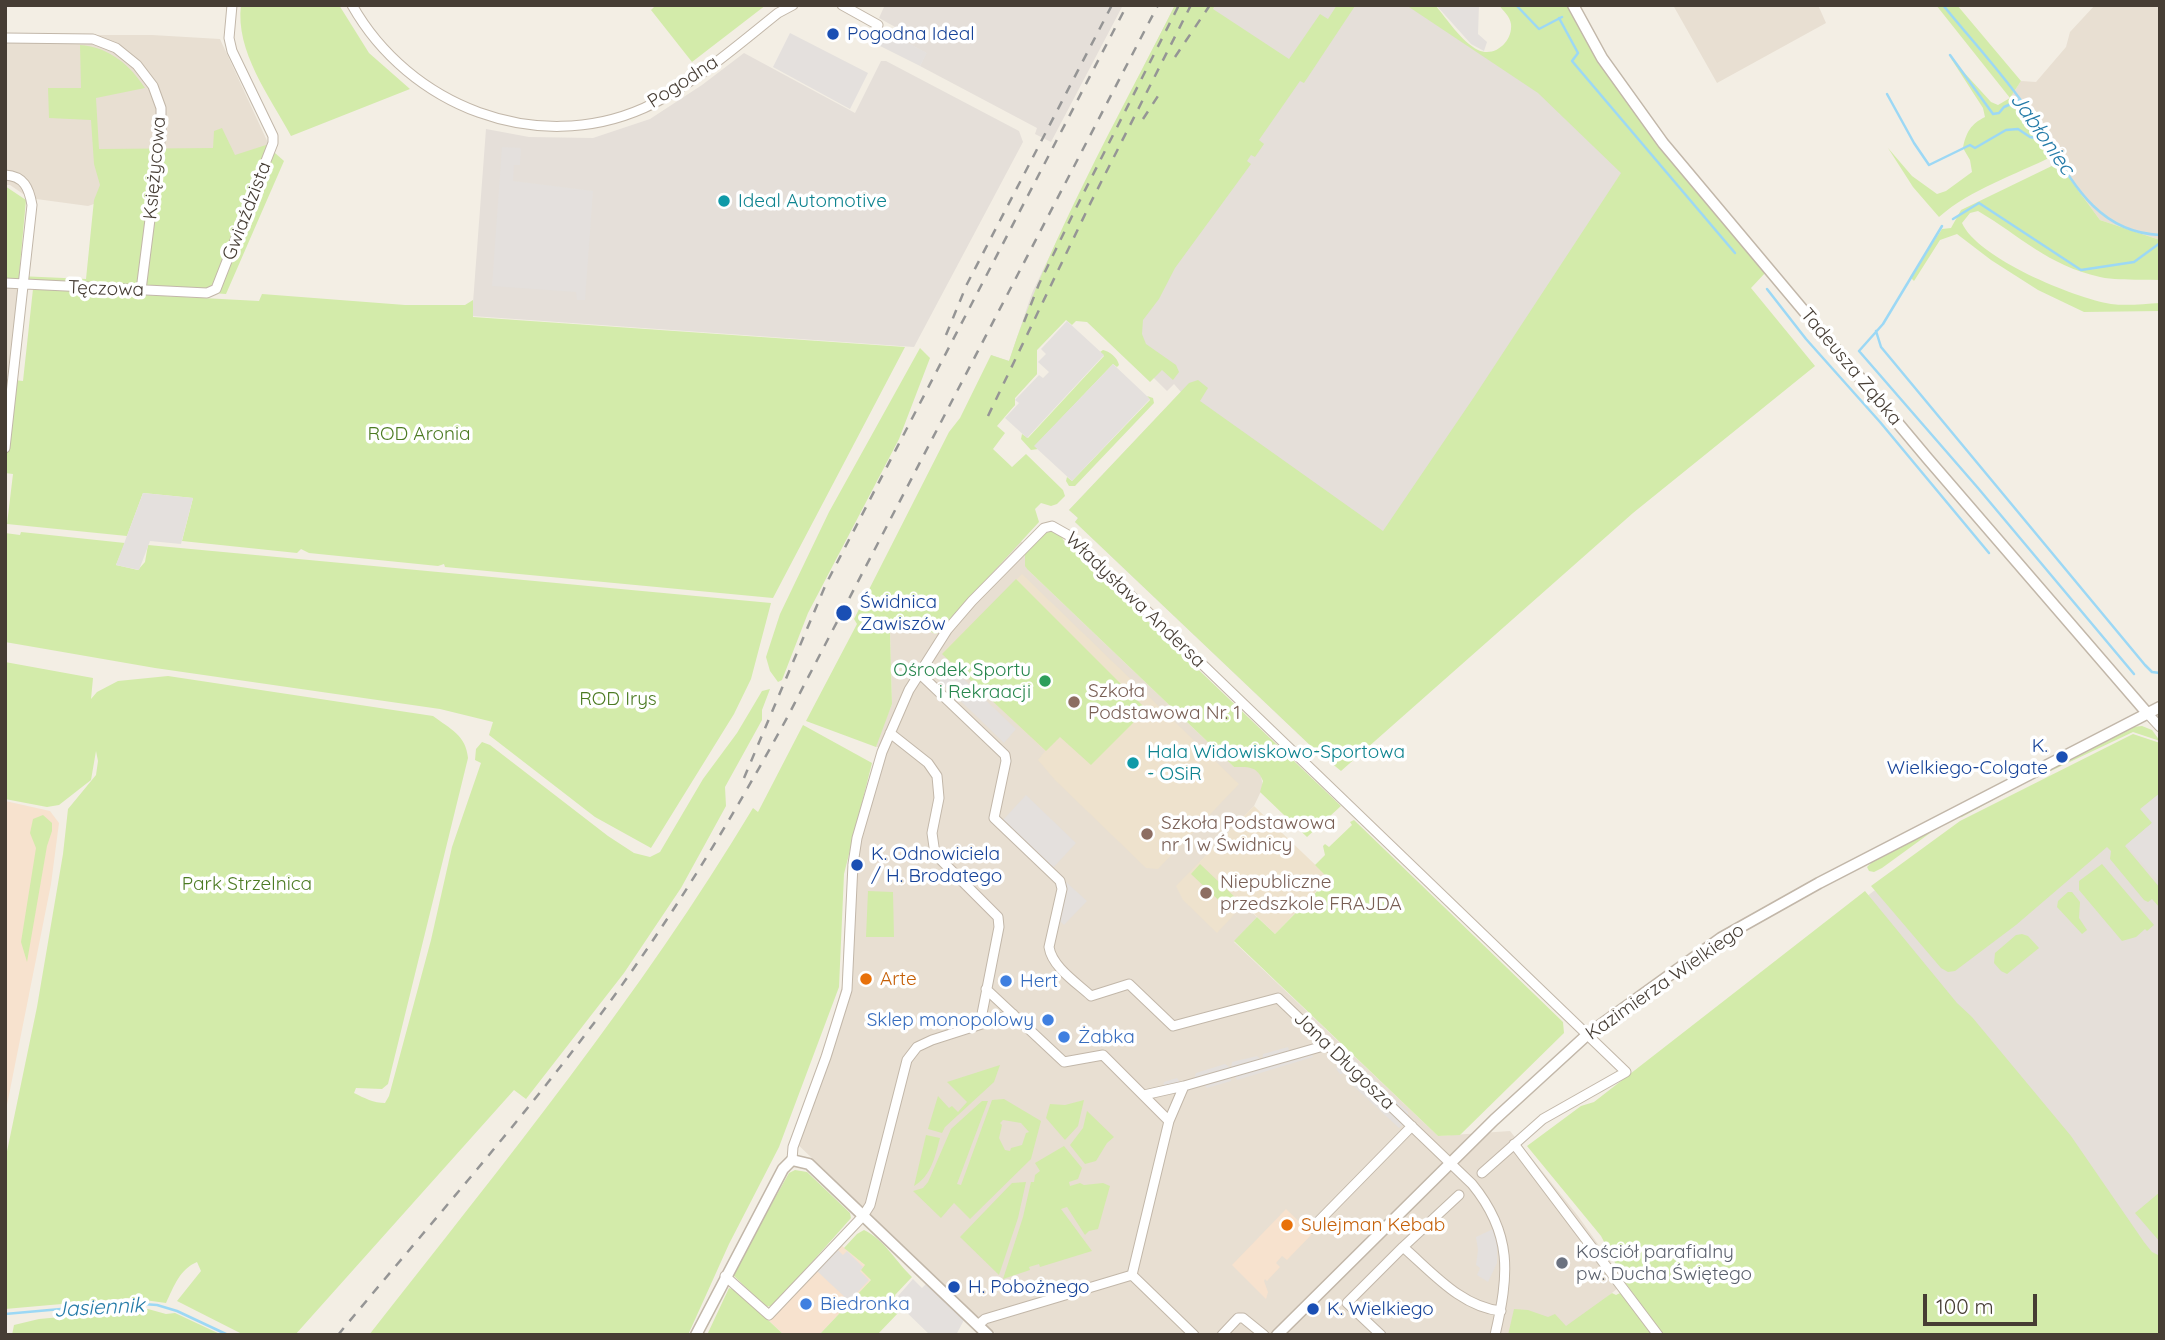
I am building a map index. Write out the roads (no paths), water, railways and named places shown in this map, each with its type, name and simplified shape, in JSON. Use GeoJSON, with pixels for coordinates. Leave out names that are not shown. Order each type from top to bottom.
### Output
{"type":"FeatureCollection","features":[{"type":"Feature","properties":{"kind":"street","name":"Gwiaździsta"},"geometry":{"type":"LineString","coordinates":[[207,293],[216,289],[273,143],[232,51],[229,38],[232,5]]}},
{"type":"Feature","properties":{"kind":"street","name":"Pogodna"},"geometry":{"type":"LineString","coordinates":[[352,5],[388,55],[438,95],[509,122],[562,126],[619,117],[654,103],[674,92],[778,13],[793,5]]}},
{"type":"Feature","properties":{"kind":"street"},"geometry":{"type":"LineString","coordinates":[[842,5],[878,25]]}},
{"type":"Feature","properties":{"kind":"street","name":"Tadeusza Ząbka"},"geometry":{"type":"LineString","coordinates":[[1573,5],[1602,58],[1663,143],[1928,459],[2148,713]]}},
{"type":"Feature","properties":{"kind":"street","name":"Księżycowa"},"geometry":{"type":"LineString","coordinates":[[5,38],[93,39],[116,48],[137,65],[152,86],[161,108],[161,133],[141,290]]}},
{"type":"Feature","properties":{"kind":"street"},"geometry":{"type":"LineString","coordinates":[[5,176],[21,180],[27,186],[31,217],[5,448]]}},
{"type":"Feature","properties":{"kind":"street","name":"Tęczowa"},"geometry":{"type":"LineString","coordinates":[[5,283],[207,293]]}},
{"type":"Feature","properties":{"kind":"street","name":"Władysława Andersa"},"geometry":{"type":"LineString","coordinates":[[919,673],[958,616],[1048,526],[1057,527],[1588,1034]]}},
{"type":"Feature","properties":{"kind":"street"},"geometry":{"type":"LineString","coordinates":[[696,1335],[783,1169],[793,1160],[796,1136],[830,1046],[847,990],[852,874],[857,838],[882,752],[919,673]]}},
{"type":"Feature","properties":{"kind":"street","name":"Jana Długosza"},"geometry":{"type":"LineString","coordinates":[[919,673],[1005,755],[994,818],[1060,881],[1062,889],[1049,947],[1050,956],[1091,996],[1129,984],[1173,1026],[1278,998],[1480,1194],[1498,1226],[1506,1254],[1501,1311],[1495,1335]]}},
{"type":"Feature","properties":{"kind":"street","name":"Kazimierza Wielkiego"},"geometry":{"type":"LineString","coordinates":[[1277,1335],[1450,1163],[1588,1034],[1721,938],[1819,883],[2160,707]]}},
{"type":"Feature","properties":{"kind":"street"},"geometry":{"type":"LineString","coordinates":[[2148,713],[2160,727]]}},
{"type":"Feature","properties":{"kind":"street"},"geometry":{"type":"LineString","coordinates":[[890,733],[929,763],[937,776],[939,799],[932,833],[935,854],[998,917],[999,927],[980,1024]]}},
{"type":"Feature","properties":{"kind":"street"},"geometry":{"type":"LineString","coordinates":[[986,989],[1064,1062],[1103,1055],[1169,1121]]}},
{"type":"Feature","properties":{"kind":"street"},"geometry":{"type":"LineString","coordinates":[[725,1276],[769,1315],[863,1216],[870,1205],[907,1060],[917,1046],[1013,1014]]}},
{"type":"Feature","properties":{"kind":"street"},"geometry":{"type":"LineString","coordinates":[[1482,1173],[1561,1107],[1626,1072],[1588,1034]]}},
{"type":"Feature","properties":{"kind":"street"},"geometry":{"type":"LineString","coordinates":[[1144,1095],[1327,1045]]}},
{"type":"Feature","properties":{"kind":"street"},"geometry":{"type":"LineString","coordinates":[[1132,1275],[1169,1121],[1184,1086]]}},
{"type":"Feature","properties":{"kind":"street"},"geometry":{"type":"LineString","coordinates":[[1312,1228],[1412,1126]]}},
{"type":"Feature","properties":{"kind":"street"},"geometry":{"type":"LineString","coordinates":[[1514,1144],[1658,1335]]}},
{"type":"Feature","properties":{"kind":"street"},"geometry":{"type":"LineString","coordinates":[[793,1160],[809,1164],[988,1335]]}},
{"type":"Feature","properties":{"kind":"street"},"geometry":{"type":"LineString","coordinates":[[1381,1335],[1347,1303],[1459,1195]]}},
{"type":"Feature","properties":{"kind":"street"},"geometry":{"type":"LineString","coordinates":[[1403,1247],[1466,1300],[1486,1309],[1501,1311]]}},
{"type":"Feature","properties":{"kind":"street"},"geometry":{"type":"LineString","coordinates":[[978,1325],[985,1319],[1132,1275]]}},
{"type":"Feature","properties":{"kind":"street"},"geometry":{"type":"LineString","coordinates":[[1132,1275],[1194,1335]]}},
{"type":"Feature","properties":{"kind":"street"},"geometry":{"type":"LineString","coordinates":[[1222,1335],[1238,1318],[1243,1318],[1264,1335]]}},
{"type":"Feature","properties":{"kind":"waterway"},"geometry":{"type":"LineString","coordinates":[[1516,5],[1539,29],[1562,17]]}},
{"type":"Feature","properties":{"kind":"waterway","name":"Jabłoniec"},"geometry":{"type":"LineString","coordinates":[[1943,5],[2020,99],[2067,173],[2096,209],[2114,222],[2135,231],[2160,235]]}},
{"type":"Feature","properties":{"kind":"waterway"},"geometry":{"type":"LineString","coordinates":[[1559,18],[1578,53],[1572,61],[1735,253]]}},
{"type":"Feature","properties":{"kind":"waterway"},"geometry":{"type":"LineString","coordinates":[[1950,55],[1993,114],[2020,100]]}},
{"type":"Feature","properties":{"kind":"waterway"},"geometry":{"type":"LineString","coordinates":[[1887,94],[1929,165],[1970,145],[1975,148],[2006,130],[2018,129],[2030,137],[2046,140]]}},
{"type":"Feature","properties":{"kind":"waterway"},"geometry":{"type":"LineString","coordinates":[[1953,219],[1979,203],[2081,270],[2134,262],[2160,243]]}},
{"type":"Feature","properties":{"kind":"waterway"},"geometry":{"type":"LineString","coordinates":[[1942,226],[1883,324],[1859,351],[2134,674]]}},
{"type":"Feature","properties":{"kind":"waterway"},"geometry":{"type":"LineString","coordinates":[[1767,289],[1806,339],[1880,422],[1989,553]]}},
{"type":"Feature","properties":{"kind":"waterway"},"geometry":{"type":"LineString","coordinates":[[1876,331],[1881,347],[2145,665],[2152,672],[2160,673]]}},
{"type":"Feature","properties":{"kind":"waterway","name":"Jasiennik"},"geometry":{"type":"LineString","coordinates":[[5,1314],[128,1303],[157,1305],[177,1311],[228,1335]]}},
{"type":"Feature","properties":{"kind":"railway"},"geometry":{"type":"LineString","coordinates":[[946,335],[967,284],[1112,5]]}},
{"type":"Feature","properties":{"kind":"railway"},"geometry":{"type":"LineString","coordinates":[[744,778],[826,584],[1127,5]]}},
{"type":"Feature","properties":{"kind":"railway"},"geometry":{"type":"LineString","coordinates":[[338,1335],[577,1046],[658,933],[703,862],[788,716],[1158,5]]}},
{"type":"Feature","properties":{"kind":"railway"},"geometry":{"type":"LineString","coordinates":[[1024,322],[1075,210],[1179,5]]}},
{"type":"Feature","properties":{"kind":"railway"},"geometry":{"type":"LineString","coordinates":[[988,416],[1091,202],[1191,5]]}},
{"type":"Feature","properties":{"kind":"railway"},"geometry":{"type":"LineString","coordinates":[[1175,57],[1210,5]]}},
{"type":"Feature","properties":{"kind":"railway"},"geometry":{"type":"LineString","coordinates":[[1143,119],[1158,96]]}},
{"type":"Feature","properties":{"kind":"place","name":"Pogodna Ideal"},"geometry":{"type":"Point","coordinates":[833,34]}},
{"type":"Feature","properties":{"kind":"place","name":"Ideal Automotive"},"geometry":{"type":"Point","coordinates":[724,201]}},
{"type":"Feature","properties":{"kind":"place","name":"Świdnica Zawiszów"},"geometry":{"type":"Point","coordinates":[844,613]}},
{"type":"Feature","properties":{"kind":"place","name":"Ośrodek Sportu i Rekraacji"},"geometry":{"type":"Point","coordinates":[1045,681]}},
{"type":"Feature","properties":{"kind":"place","name":"Szkoła Podstawowa Nr. 1"},"geometry":{"type":"Point","coordinates":[1074,702]}},
{"type":"Feature","properties":{"kind":"place","name":"K. Wielkiego-Colgate"},"geometry":{"type":"Point","coordinates":[2062,757]}},
{"type":"Feature","properties":{"kind":"place","name":"Hala Widowiskowo-Sportowa - OSiR"},"geometry":{"type":"Point","coordinates":[1133,763]}},
{"type":"Feature","properties":{"kind":"place","name":"Szkoła Podstawowa nr 1 w Świdnicy"},"geometry":{"type":"Point","coordinates":[1147,834]}},
{"type":"Feature","properties":{"kind":"place","name":"K. Odnowiciela / H. Brodatego"},"geometry":{"type":"Point","coordinates":[857,865]}},
{"type":"Feature","properties":{"kind":"place","name":"Niepubliczne przedszkole FRAJDA"},"geometry":{"type":"Point","coordinates":[1206,893]}},
{"type":"Feature","properties":{"kind":"place","name":"Arte"},"geometry":{"type":"Point","coordinates":[866,979]}},
{"type":"Feature","properties":{"kind":"place","name":"Hert"},"geometry":{"type":"Point","coordinates":[1006,981]}},
{"type":"Feature","properties":{"kind":"place","name":"Sklep monopolowy"},"geometry":{"type":"Point","coordinates":[1048,1020]}},
{"type":"Feature","properties":{"kind":"place","name":"Żabka"},"geometry":{"type":"Point","coordinates":[1064,1037]}},
{"type":"Feature","properties":{"kind":"place","name":"Sulejman Kebab"},"geometry":{"type":"Point","coordinates":[1287,1225]}},
{"type":"Feature","properties":{"kind":"place","name":"Kościół parafialny pw. Ducha Świętego"},"geometry":{"type":"Point","coordinates":[1562,1263]}},
{"type":"Feature","properties":{"kind":"place","name":"H. Pobożnego"},"geometry":{"type":"Point","coordinates":[954,1287]}},
{"type":"Feature","properties":{"kind":"place","name":"Biedronka"},"geometry":{"type":"Point","coordinates":[806,1304]}},
{"type":"Feature","properties":{"kind":"place","name":"K. Wielkiego"},"geometry":{"type":"Point","coordinates":[1313,1309]}},
{"type":"Feature","properties":{"kind":"park label","name":"ROD Aronia"},"geometry":{"type":"Point","coordinates":[419,434]}},
{"type":"Feature","properties":{"kind":"park label","name":"ROD Irys"},"geometry":{"type":"Point","coordinates":[618,699]}},
{"type":"Feature","properties":{"kind":"park label","name":"Park Strzelnica"},"geometry":{"type":"Point","coordinates":[247,884]}}]}
